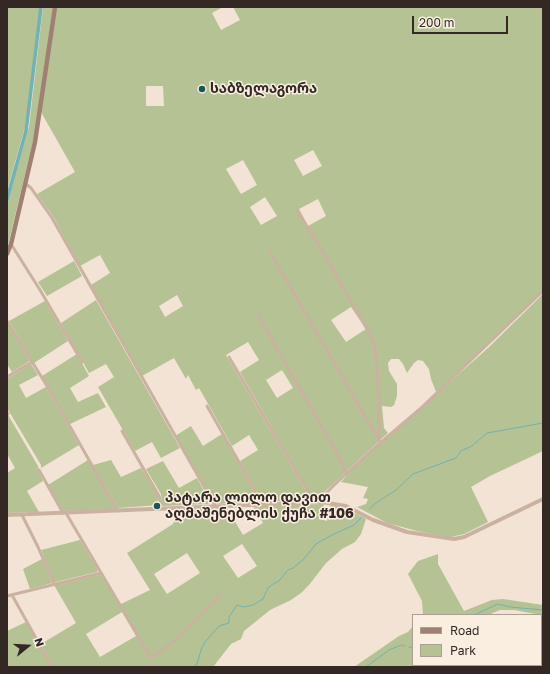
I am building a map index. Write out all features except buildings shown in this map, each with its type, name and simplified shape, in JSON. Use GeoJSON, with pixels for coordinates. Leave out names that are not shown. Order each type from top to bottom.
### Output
{"type":"FeatureCollection","features":[{"type":"Feature","properties":{"kind":"main road"},"geometry":{"type":"LineString","coordinates":[[7,254],[11,244],[26,184],[35,142],[55,7]]}},
{"type":"Feature","properties":{"kind":"street"},"geometry":{"type":"LineString","coordinates":[[26,184],[31,188],[52,218],[215,507]]}},
{"type":"Feature","properties":{"kind":"street"},"geometry":{"type":"LineString","coordinates":[[297,210],[367,329],[374,345],[377,359],[380,442]]}},
{"type":"Feature","properties":{"kind":"street"},"geometry":{"type":"LineString","coordinates":[[11,244],[15,247],[82,362]]}},
{"type":"Feature","properties":{"kind":"street"},"geometry":{"type":"LineString","coordinates":[[270,252],[380,442]]}},
{"type":"Feature","properties":{"kind":"street"},"geometry":{"type":"LineString","coordinates":[[318,503],[333,486],[479,353],[543,292]]}},
{"type":"Feature","properties":{"kind":"street"},"geometry":{"type":"LineString","coordinates":[[258,315],[338,455],[347,474]]}},
{"type":"Feature","properties":{"kind":"street"},"geometry":{"type":"LineString","coordinates":[[7,321],[118,510]]}},
{"type":"Feature","properties":{"kind":"street"},"geometry":{"type":"LineString","coordinates":[[229,357],[310,495],[315,498],[323,497]]}},
{"type":"Feature","properties":{"kind":"street"},"geometry":{"type":"LineString","coordinates":[[7,377],[32,362]]}},
{"type":"Feature","properties":{"kind":"street"},"geometry":{"type":"LineString","coordinates":[[207,406],[263,504]]}},
{"type":"Feature","properties":{"kind":"street"},"geometry":{"type":"LineString","coordinates":[[122,431],[159,496],[161,504],[158,509]]}},
{"type":"Feature","properties":{"kind":"street"},"geometry":{"type":"LineString","coordinates":[[39,470],[151,658],[178,638],[220,595]]}},
{"type":"Feature","properties":{"kind":"street"},"geometry":{"type":"LineString","coordinates":[[7,515],[331,502],[346,506],[378,522],[406,532],[454,539],[464,537],[543,499]]}},
{"type":"Feature","properties":{"kind":"street"},"geometry":{"type":"LineString","coordinates":[[22,515],[54,584]]}},
{"type":"Feature","properties":{"kind":"street"},"geometry":{"type":"LineString","coordinates":[[7,596],[101,573]]}},
{"type":"Feature","properties":{"kind":"street"},"geometry":{"type":"LineString","coordinates":[[12,594],[52,667]]}},
{"type":"Feature","properties":{"kind":"green space"},"geometry":{"type":"Polygon","coordinates":[[[7,7],[40,7],[25,127],[7,191],[7,7]]]}},
{"type":"Feature","properties":{"kind":"green space"},"geometry":{"type":"Polygon","coordinates":[[[43,7],[53,7],[34,137],[7,249],[7,204],[29,127],[43,7]]]}},
{"type":"Feature","properties":{"kind":"green space"},"geometry":{"type":"Polygon","coordinates":[[[56,7],[223,7],[212,13],[221,30],[240,20],[233,7],[543,7],[543,290],[436,392],[429,369],[423,361],[418,360],[414,363],[407,373],[399,359],[391,359],[388,363],[389,371],[397,384],[397,396],[394,405],[391,407],[382,406],[384,428],[388,433],[320,496],[311,495],[240,372],[259,360],[248,342],[226,355],[309,496],[315,499],[263,502],[240,461],[258,450],[249,435],[232,446],[199,388],[196,390],[188,375],[186,379],[174,358],[142,376],[91,285],[110,273],[100,255],[80,266],[54,218],[37,194],[75,172],[41,112],[56,7]],[[146,86],[146,106],[164,106],[163,86],[146,86]],[[313,150],[294,160],[303,176],[322,166],[313,150]],[[243,160],[226,169],[241,194],[257,185],[243,160]],[[265,197],[250,207],[261,225],[277,216],[265,197]],[[318,199],[299,209],[308,226],[326,216],[318,199]],[[177,295],[159,306],[165,317],[183,306],[177,295]],[[351,307],[331,320],[346,342],[366,329],[351,307]],[[282,370],[266,380],[277,398],[293,388],[282,370]]]}},
{"type":"Feature","properties":{"kind":"green space"},"geometry":{"type":"Polygon","coordinates":[[[74,261],[82,276],[47,296],[38,282],[74,261]]]}},
{"type":"Feature","properties":{"kind":"green space"},"geometry":{"type":"Polygon","coordinates":[[[543,294],[543,451],[490,476],[471,487],[488,522],[464,534],[451,537],[417,531],[387,523],[357,507],[366,504],[368,499],[363,498],[368,487],[341,482],[354,467],[488,348],[543,294]]]}},
{"type":"Feature","properties":{"kind":"green space"},"geometry":{"type":"Polygon","coordinates":[[[96,300],[180,448],[161,458],[152,442],[135,451],[98,387],[114,377],[106,364],[89,373],[61,323],[96,300]]]}},
{"type":"Feature","properties":{"kind":"green space"},"geometry":{"type":"Polygon","coordinates":[[[45,301],[68,341],[34,363],[9,321],[45,301]]]}},
{"type":"Feature","properties":{"kind":"green space"},"geometry":{"type":"Polygon","coordinates":[[[7,323],[30,361],[12,372],[7,364],[7,323]]]}},
{"type":"Feature","properties":{"kind":"green space"},"geometry":{"type":"Polygon","coordinates":[[[77,354],[89,376],[70,388],[78,402],[98,393],[106,407],[70,424],[42,376],[77,354]]]}},
{"type":"Feature","properties":{"kind":"green space"},"geometry":{"type":"Polygon","coordinates":[[[31,364],[38,375],[19,385],[26,398],[46,387],[79,445],[41,468],[41,465],[7,408],[7,379],[31,364]]]}},
{"type":"Feature","properties":{"kind":"green space"},"geometry":{"type":"Polygon","coordinates":[[[7,413],[38,466],[43,481],[27,491],[39,512],[7,513],[7,473],[15,468],[7,454],[7,413]]]}},
{"type":"Feature","properties":{"kind":"green space"},"geometry":{"type":"Polygon","coordinates":[[[191,426],[203,446],[222,434],[259,500],[258,502],[215,504],[175,436],[191,426]]]}},
{"type":"Feature","properties":{"kind":"green space"},"geometry":{"type":"Polygon","coordinates":[[[88,460],[116,509],[62,511],[48,485],[88,460]]]}},
{"type":"Feature","properties":{"kind":"green space"},"geometry":{"type":"Polygon","coordinates":[[[111,460],[121,477],[141,468],[158,495],[159,505],[118,508],[93,465],[111,460]]]}},
{"type":"Feature","properties":{"kind":"green space"},"geometry":{"type":"Polygon","coordinates":[[[163,461],[179,488],[197,478],[209,500],[209,504],[162,506],[161,494],[146,469],[163,461]]]}},
{"type":"Feature","properties":{"kind":"green space"},"geometry":{"type":"Polygon","coordinates":[[[324,504],[320,519],[327,521],[331,504],[366,519],[361,534],[355,542],[342,549],[326,563],[301,593],[291,600],[270,610],[244,631],[241,639],[231,644],[213,667],[53,667],[41,644],[76,623],[54,585],[103,574],[121,604],[150,590],[127,553],[173,524],[175,519],[175,510],[227,508],[243,535],[263,523],[253,506],[324,504]],[[242,544],[223,556],[238,578],[257,566],[242,544]],[[187,553],[154,574],[167,594],[200,573],[187,553]],[[122,612],[86,634],[100,657],[136,636],[122,612]]]}},
{"type":"Feature","properties":{"kind":"green space"},"geometry":{"type":"Polygon","coordinates":[[[80,540],[98,570],[97,572],[54,582],[41,550],[80,540]]]}},
{"type":"Feature","properties":{"kind":"green space"},"geometry":{"type":"Polygon","coordinates":[[[438,554],[438,564],[464,611],[492,600],[503,599],[543,605],[543,618],[542,614],[514,610],[500,610],[490,614],[423,614],[422,601],[408,574],[418,561],[438,554]]]}},
{"type":"Feature","properties":{"kind":"green space"},"geometry":{"type":"Polygon","coordinates":[[[42,559],[52,583],[30,589],[23,569],[42,559]]]}},
{"type":"Feature","properties":{"kind":"green space"},"geometry":{"type":"Polygon","coordinates":[[[26,622],[51,667],[7,667],[7,631],[26,622]]]}},
{"type":"Feature","properties":{"kind":"green space"},"geometry":{"type":"Polygon","coordinates":[[[412,627],[412,666],[542,666],[543,644],[543,667],[354,667],[399,636],[408,632],[412,627]]]}},
{"type":"Feature","properties":{"kind":"waterway"},"geometry":{"type":"LineString","coordinates":[[7,199],[26,131],[41,7]]}},
{"type":"Feature","properties":{"kind":"waterway"},"geometry":{"type":"LineString","coordinates":[[369,509],[396,490],[413,474],[456,458],[461,451],[472,446],[487,433],[543,423]]}},
{"type":"Feature","properties":{"kind":"waterway"},"geometry":{"type":"LineString","coordinates":[[193,667],[197,664],[205,642],[219,626],[229,623],[229,617],[237,605],[244,607],[253,605],[263,599],[268,588],[279,581],[288,570],[303,560],[316,544],[354,525],[361,518]]}},
{"type":"Feature","properties":{"kind":"waterway"},"geometry":{"type":"LineString","coordinates":[[476,614],[498,604],[510,607],[543,610]]}},
{"type":"Feature","properties":{"kind":"waterway"},"geometry":{"type":"LineString","coordinates":[[366,667],[389,650],[401,645],[405,646]]}},
{"type":"Feature","properties":{"kind":"place","name":"საბზელაგორა"},"geometry":{"type":"Point","coordinates":[202,89]}},
{"type":"Feature","properties":{"kind":"place","name":"პატარა ლილო დავით აღმაშენებლის ქუჩა #106"},"geometry":{"type":"Point","coordinates":[157,506]}}]}
